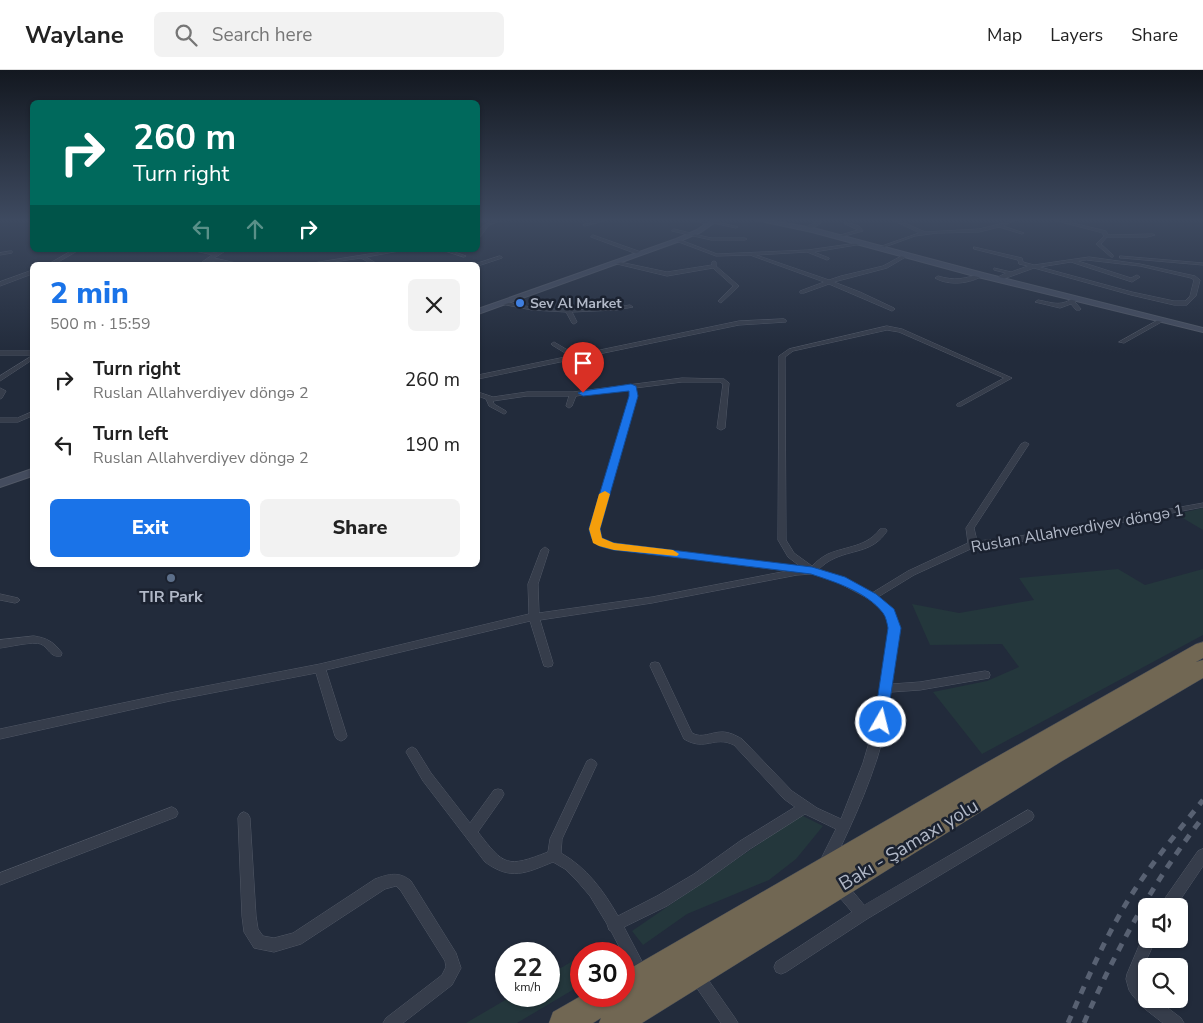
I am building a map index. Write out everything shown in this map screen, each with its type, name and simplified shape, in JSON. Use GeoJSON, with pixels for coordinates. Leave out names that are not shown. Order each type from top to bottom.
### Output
{"type":"FeatureCollection","features":[{"type":"Feature","properties":{"kind":"highway","name":"Bakı - Şamaxı yolu"},"geometry":{"type":"LineString","coordinates":[[564,1023],[621,1014],[695,974],[833,878],[1039,742],[1203,649]]}},
{"type":"Feature","properties":{"kind":"highway","name":"Bakı - Şamaxı yolu"},"geometry":{"type":"LineString","coordinates":[[635,981],[833,878],[1203,668]]}},
{"type":"Feature","properties":{"kind":"street"},"geometry":{"type":"LineString","coordinates":[[480,310],[504,303],[608,264]]}},
{"type":"Feature","properties":{"kind":"street"},"geometry":{"type":"LineString","coordinates":[[626,264],[667,274],[714,266],[736,286],[721,301]]}},
{"type":"Feature","properties":{"kind":"street"},"geometry":{"type":"LineString","coordinates":[[779,264],[871,298],[892,310]]}},
{"type":"Feature","properties":{"kind":"street"},"geometry":{"type":"LineString","coordinates":[[802,292],[888,264]]}},
{"type":"Feature","properties":{"kind":"street"},"geometry":{"type":"LineString","coordinates":[[942,264],[1074,300],[1162,320],[1191,330],[1203,330]]}},
{"type":"Feature","properties":{"kind":"street"},"geometry":{"type":"LineString","coordinates":[[1023,264],[1174,303],[1187,303],[1195,292],[1198,280],[1189,276],[1134,264]]}},
{"type":"Feature","properties":{"kind":"street"},"geometry":{"type":"LineString","coordinates":[[998,279],[1011,273],[1050,264]]}},
{"type":"Feature","properties":{"kind":"street"},"geometry":{"type":"LineString","coordinates":[[1083,264],[1132,280],[1137,277]]}},
{"type":"Feature","properties":{"kind":"street"},"geometry":{"type":"LineString","coordinates":[[996,269],[1011,273]]}},
{"type":"Feature","properties":{"kind":"street"},"geometry":{"type":"LineString","coordinates":[[0,284],[30,273]]}},
{"type":"Feature","properties":{"kind":"street"},"geometry":{"type":"LineString","coordinates":[[938,278],[946,281],[962,280],[980,275]]}},
{"type":"Feature","properties":{"kind":"street"},"geometry":{"type":"LineString","coordinates":[[962,280],[974,287]]}},
{"type":"Feature","properties":{"kind":"street"},"geometry":{"type":"LineString","coordinates":[[1038,302],[1057,306],[1074,300]]}},
{"type":"Feature","properties":{"kind":"street"},"geometry":{"type":"LineString","coordinates":[[1074,300],[1078,309]]}},
{"type":"Feature","properties":{"kind":"street"},"geometry":{"type":"LineString","coordinates":[[504,303],[527,308],[610,310],[630,307]]}},
{"type":"Feature","properties":{"kind":"street"},"geometry":{"type":"LineString","coordinates":[[567,309],[574,322]]}},
{"type":"Feature","properties":{"kind":"street"},"geometry":{"type":"LineString","coordinates":[[1122,342],[1162,320]]}},
{"type":"Feature","properties":{"kind":"street"},"geometry":{"type":"LineString","coordinates":[[480,377],[739,323],[784,321]]}},
{"type":"Feature","properties":{"kind":"street"},"geometry":{"type":"LineString","coordinates":[[812,571],[791,555],[782,540],[782,356],[791,350],[894,328],[1009,378],[959,405]]}},
{"type":"Feature","properties":{"kind":"street"},"geometry":{"type":"LineString","coordinates":[[554,344],[574,356]]}},
{"type":"Feature","properties":{"kind":"street"},"geometry":{"type":"LineString","coordinates":[[0,353],[30,353]]}},
{"type":"Feature","properties":{"kind":"street"},"geometry":{"type":"LineString","coordinates":[[0,379],[30,359]]}},
{"type":"Feature","properties":{"kind":"street"},"geometry":{"type":"LineString","coordinates":[[21,365],[30,366]]}},
{"type":"Feature","properties":{"kind":"street"},"geometry":{"type":"LineString","coordinates":[[480,395],[489,399],[533,394],[573,394],[682,380],[722,380],[726,383],[721,428]]}},
{"type":"Feature","properties":{"kind":"street"},"geometry":{"type":"LineString","coordinates":[[631,386],[634,396],[594,529],[597,540],[603,544],[614,546],[812,571],[840,580],[872,597],[890,612],[895,628],[881,722],[872,754],[844,826],[828,859],[833,878],[862,914]]}},
{"type":"Feature","properties":{"kind":"street"},"geometry":{"type":"LineString","coordinates":[[0,390],[3,391],[0,397]]}},
{"type":"Feature","properties":{"kind":"street"},"geometry":{"type":"LineString","coordinates":[[569,406],[573,394]]}},
{"type":"Feature","properties":{"kind":"street"},"geometry":{"type":"LineString","coordinates":[[489,399],[492,405],[504,412]]}},
{"type":"Feature","properties":{"kind":"street"},"geometry":{"type":"LineString","coordinates":[[0,420],[18,420],[30,415]]}},
{"type":"Feature","properties":{"kind":"street"},"geometry":{"type":"LineString","coordinates":[[973,544],[970,528],[1025,444]]}},
{"type":"Feature","properties":{"kind":"street"},"geometry":{"type":"LineString","coordinates":[[0,484],[30,473]]}},
{"type":"Feature","properties":{"kind":"street","name":"Ruslan Allahverdiyev döngə 1"},"geometry":{"type":"LineString","coordinates":[[872,597],[905,576],[973,544],[1010,541],[1203,505]]}},
{"type":"Feature","properties":{"kind":"street"},"geometry":{"type":"LineString","coordinates":[[0,734],[170,697],[320,668],[534,617],[652,600],[798,572],[812,571],[822,561],[832,556],[871,544],[878,539],[883,530]]}},
{"type":"Feature","properties":{"kind":"street"},"geometry":{"type":"LineString","coordinates":[[545,550],[533,584],[534,617],[548,663]]}},
{"type":"Feature","properties":{"kind":"street"},"geometry":{"type":"LineString","coordinates":[[0,597],[15,600]]}},
{"type":"Feature","properties":{"kind":"street"},"geometry":{"type":"LineString","coordinates":[[0,644],[34,640],[44,641],[57,654]]}},
{"type":"Feature","properties":{"kind":"street"},"geometry":{"type":"LineString","coordinates":[[655,666],[688,736],[699,741],[723,735],[730,736],[738,742],[788,796],[805,807],[844,826]]}},
{"type":"Feature","properties":{"kind":"street"},"geometry":{"type":"LineString","coordinates":[[320,668],[341,736]]}},
{"type":"Feature","properties":{"kind":"street"},"geometry":{"type":"LineString","coordinates":[[886,688],[929,685],[985,675]]}},
{"type":"Feature","properties":{"kind":"street"},"geometry":{"type":"LineString","coordinates":[[412,752],[426,777],[490,858],[500,866],[518,869],[554,856],[568,863],[582,875],[598,897],[614,924],[620,942]]}},
{"type":"Feature","properties":{"kind":"street"},"geometry":{"type":"LineString","coordinates":[[554,856],[556,839],[590,764]]}},
{"type":"Feature","properties":{"kind":"street"},"geometry":{"type":"LineString","coordinates":[[470,833],[498,794]]}},
{"type":"Feature","properties":{"kind":"street"},"geometry":{"type":"LineString","coordinates":[[614,924],[662,901],[805,807]]}},
{"type":"Feature","properties":{"kind":"street"},"geometry":{"type":"LineString","coordinates":[[0,879],[172,813]]}},
{"type":"Feature","properties":{"kind":"street"},"geometry":{"type":"LineString","coordinates":[[781,967],[862,914],[1028,816]]}},
{"type":"Feature","properties":{"kind":"street"},"geometry":{"type":"LineString","coordinates":[[244,818],[249,916],[252,932],[259,943],[274,945],[296,939],[380,884],[392,879],[399,880],[406,886],[451,958],[454,968],[447,980],[391,1023]]}},
{"type":"Feature","properties":{"kind":"street"},"geometry":{"type":"LineString","coordinates":[[1173,898],[1203,855]]}},
{"type":"Feature","properties":{"kind":"street"},"geometry":{"type":"LineString","coordinates":[[1145,948],[1133,981],[1137,990],[1146,1000],[1176,1023]]}},
{"type":"Feature","properties":{"kind":"street"},"geometry":{"type":"LineString","coordinates":[[695,974],[730,1023]]}},
{"type":"Feature","properties":{"kind":"green space"},"geometry":{"type":"Polygon","coordinates":[[[1203,508],[1203,530],[1176,514],[1203,508]]]}},
{"type":"Feature","properties":{"kind":"green space"},"geometry":{"type":"Polygon","coordinates":[[[1118,569],[1145,585],[1203,569],[1203,635],[982,754],[933,692],[987,681],[1019,667],[1002,644],[930,645],[912,604],[959,613],[1034,600],[1019,578],[1118,569]]]}},
{"type":"Feature","properties":{"kind":"green space"},"geometry":{"type":"Polygon","coordinates":[[[801,815],[823,826],[796,859],[769,880],[687,914],[643,945],[632,931],[801,815]]]}},
{"type":"Feature","properties":{"kind":"green space"},"geometry":{"type":"Polygon","coordinates":[[[570,963],[570,992],[560,997],[560,968],[570,963]]]}},
{"type":"Feature","properties":{"kind":"green space"},"geometry":{"type":"Polygon","coordinates":[[[495,1006],[544,1007],[517,1023],[466,1023],[495,1006]]]}},
{"type":"Feature","properties":{"kind":"railway"},"geometry":{"type":"LineString","coordinates":[[1068,1023],[1103,946],[1127,902],[1154,863],[1203,800]]}},
{"type":"Feature","properties":{"kind":"railway"},"geometry":{"type":"LineString","coordinates":[[1084,1023],[1109,969],[1137,916],[1168,866],[1203,817]]}},
{"type":"Feature","properties":{"kind":"slow traffic"},"geometry":{"type":"LineString","coordinates":[[605,494],[594,529],[594,535],[597,540],[603,544],[673,554]]}},
{"type":"Feature","properties":{"kind":"place","name":"Sev Al Market"},"geometry":{"type":"Point","coordinates":[520,303]}},
{"type":"Feature","properties":{"kind":"place","name":"TIR Park"},"geometry":{"type":"Point","coordinates":[171,578]}},
{"type":"Feature","properties":{"kind":"route"},"geometry":{"type":"LineString","coordinates":[[583,393],[631,386],[634,396],[594,529],[594,535],[597,540],[603,544],[614,546],[812,571],[828,575],[858,588],[890,612],[895,628],[881,722]]}}]}
